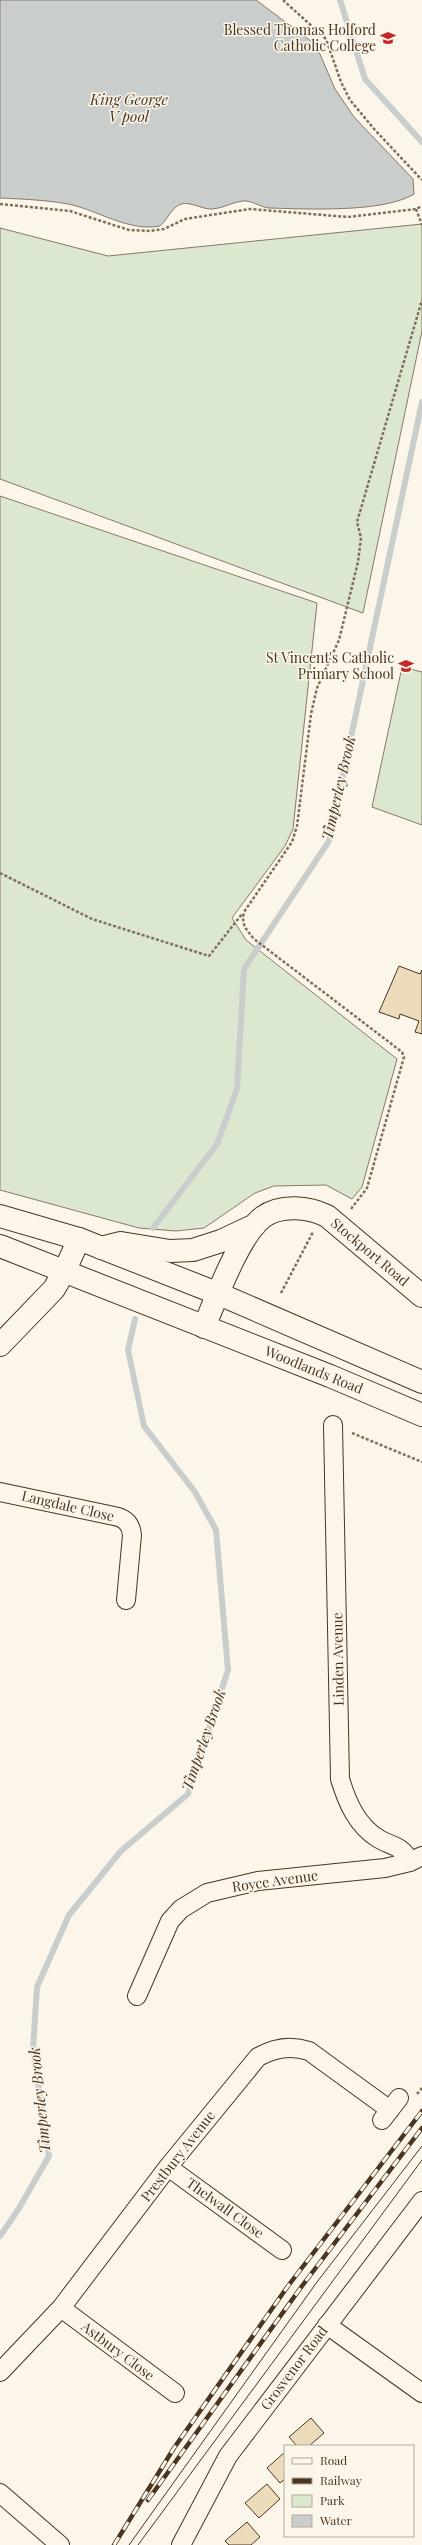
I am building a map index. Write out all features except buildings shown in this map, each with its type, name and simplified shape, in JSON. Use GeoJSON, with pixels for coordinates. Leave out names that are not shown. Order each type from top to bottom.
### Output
{"type":"FeatureCollection","features":[{"type":"Feature","properties":{"kind":"main road","name":"Stockport Road"},"geometry":{"type":"LineString","coordinates":[[204,1327],[239,1249],[255,1225],[263,1217],[276,1211],[303,1208],[331,1220],[422,1296]]}},
{"type":"Feature","properties":{"kind":"main road"},"geometry":{"type":"LineString","coordinates":[[0,1216],[79,1239],[218,1294],[422,1382]]}},
{"type":"Feature","properties":{"kind":"main road"},"geometry":{"type":"LineString","coordinates":[[101,1248],[121,1243],[170,1251],[193,1250],[221,1241],[255,1225]]}},
{"type":"Feature","properties":{"kind":"main road"},"geometry":{"type":"LineString","coordinates":[[0,1345],[54,1289],[65,1270],[79,1239]]}},
{"type":"Feature","properties":{"kind":"main road"},"geometry":{"type":"LineString","coordinates":[[0,1246],[65,1270],[204,1327]]}},
{"type":"Feature","properties":{"kind":"main road","name":"Woodlands Road"},"geometry":{"type":"LineString","coordinates":[[204,1327],[330,1376],[422,1415]]}},
{"type":"Feature","properties":{"kind":"street","name":"Linden Avenue"},"geometry":{"type":"LineString","coordinates":[[333,1425],[340,1780],[350,1807],[362,1824],[378,1838],[405,1851],[416,1859]]}},
{"type":"Feature","properties":{"kind":"street","name":"Langdale Close"},"geometry":{"type":"LineString","coordinates":[[0,1492],[114,1516],[125,1520],[130,1527],[132,1535],[126,1600]]}},
{"type":"Feature","properties":{"kind":"street","name":"Royce Avenue"},"geometry":{"type":"LineString","coordinates":[[137,1996],[170,1921],[181,1909],[207,1893],[258,1881],[385,1868],[416,1859]]}},
{"type":"Feature","properties":{"kind":"street","name":"Prestbury Avenue"},"geometry":{"type":"LineString","coordinates":[[0,2372],[61,2308],[168,2167],[258,2057],[274,2050],[291,2048],[309,2051],[390,2110]]}},
{"type":"Feature","properties":{"kind":"street","name":"Thelwall Close"},"geometry":{"type":"LineString","coordinates":[[168,2167],[282,2250]]}},
{"type":"Feature","properties":{"kind":"street","name":"Grosvenor Road"},"geometry":{"type":"LineString","coordinates":[[181,2545],[228,2456],[422,2201]]}},
{"type":"Feature","properties":{"kind":"street","name":"Astbury Close"},"geometry":{"type":"LineString","coordinates":[[61,2308],[175,2394]]}},
{"type":"Feature","properties":{"kind":"street"},"geometry":{"type":"LineString","coordinates":[[327,2325],[422,2393]]}},
{"type":"Feature","properties":{"kind":"street"},"geometry":{"type":"LineString","coordinates":[[0,2493],[68,2543]]}},
{"type":"Feature","properties":{"kind":"path"},"geometry":{"type":"LineString","coordinates":[[282,0],[326,38],[341,82],[350,100],[375,130],[422,180]]}},
{"type":"Feature","properties":{"kind":"path"},"geometry":{"type":"LineString","coordinates":[[0,204],[46,207],[70,212],[129,230],[150,231],[164,229],[185,219],[250,209],[348,217],[416,210],[422,206]]}},
{"type":"Feature","properties":{"kind":"path"},"geometry":{"type":"LineString","coordinates":[[416,210],[422,225]]}},
{"type":"Feature","properties":{"kind":"path"},"geometry":{"type":"LineString","coordinates":[[0,873],[92,919],[209,956],[244,912],[292,842],[297,826],[311,714],[317,688],[338,640],[358,562],[361,538],[357,522],[421,314],[422,300]]}},
{"type":"Feature","properties":{"kind":"path"},"geometry":{"type":"LineString","coordinates":[[244,912],[242,921],[244,926],[257,940],[402,1052],[404,1057],[367,1188],[331,1220],[281,1293]]}},
{"type":"Feature","properties":{"kind":"path"},"geometry":{"type":"LineString","coordinates":[[333,1425],[422,1462]]}},
{"type":"Feature","properties":{"kind":"green space"},"geometry":{"type":"Polygon","coordinates":[[[422,224],[422,331],[363,613],[0,479],[0,228],[108,256],[422,224]]]}},
{"type":"Feature","properties":{"kind":"green space"},"geometry":{"type":"Polygon","coordinates":[[[0,496],[317,603],[293,829],[285,846],[232,918],[246,940],[397,1059],[362,1187],[352,1199],[326,1185],[274,1186],[255,1193],[204,1228],[176,1231],[139,1228],[0,1190],[0,496]]]}},
{"type":"Feature","properties":{"kind":"green space"},"geometry":{"type":"Polygon","coordinates":[[[402,667],[422,672],[422,825],[372,807],[402,667]]]}},
{"type":"Feature","properties":{"kind":"water","name":"King George V pool"},"geometry":{"type":"Polygon","coordinates":[[[0,0],[256,0],[316,45],[335,89],[354,117],[413,179],[414,194],[401,200],[384,204],[364,207],[323,209],[269,208],[243,201],[209,209],[185,203],[175,208],[160,226],[148,227],[136,226],[113,220],[68,204],[0,198],[0,0]]]}},
{"type":"Feature","properties":{"kind":"waterway","name":"Timperley Brook"},"geometry":{"type":"LineString","coordinates":[[340,0],[365,79],[422,142]]}},
{"type":"Feature","properties":{"kind":"waterway","name":"Timperley Brook"},"geometry":{"type":"LineString","coordinates":[[153,1228],[217,1144],[237,1089],[244,969],[329,841],[422,402]]}},
{"type":"Feature","properties":{"kind":"waterway","name":"Timperley Brook"},"geometry":{"type":"LineString","coordinates":[[0,2236],[18,2210],[49,2156],[33,2049],[37,1987],[69,1915],[121,1851],[188,1794],[228,1670],[216,1530],[195,1492],[144,1426],[128,1350],[135,1319]]}},
{"type":"Feature","properties":{"kind":"tram line"},"geometry":{"type":"LineString","coordinates":[[129,2545],[317,2282],[422,2146]]}},
{"type":"Feature","properties":{"kind":"tram line"},"geometry":{"type":"LineString","coordinates":[[138,2545],[422,2160]]}},
{"type":"Feature","properties":{"kind":"railway"},"geometry":{"type":"LineString","coordinates":[[114,2545],[174,2448],[288,2286],[422,2111]]}},
{"type":"Feature","properties":{"kind":"railway"},"geometry":{"type":"LineString","coordinates":[[148,2500],[302,2286],[422,2128]]}},
{"type":"Feature","properties":{"kind":"place","name":"Blessed Thomas Holford Catholic College"},"geometry":{"type":"Point","coordinates":[388,38]}},
{"type":"Feature","properties":{"kind":"place","name":"St Vincent's Catholic Primary School"},"geometry":{"type":"Point","coordinates":[406,666]}}]}
